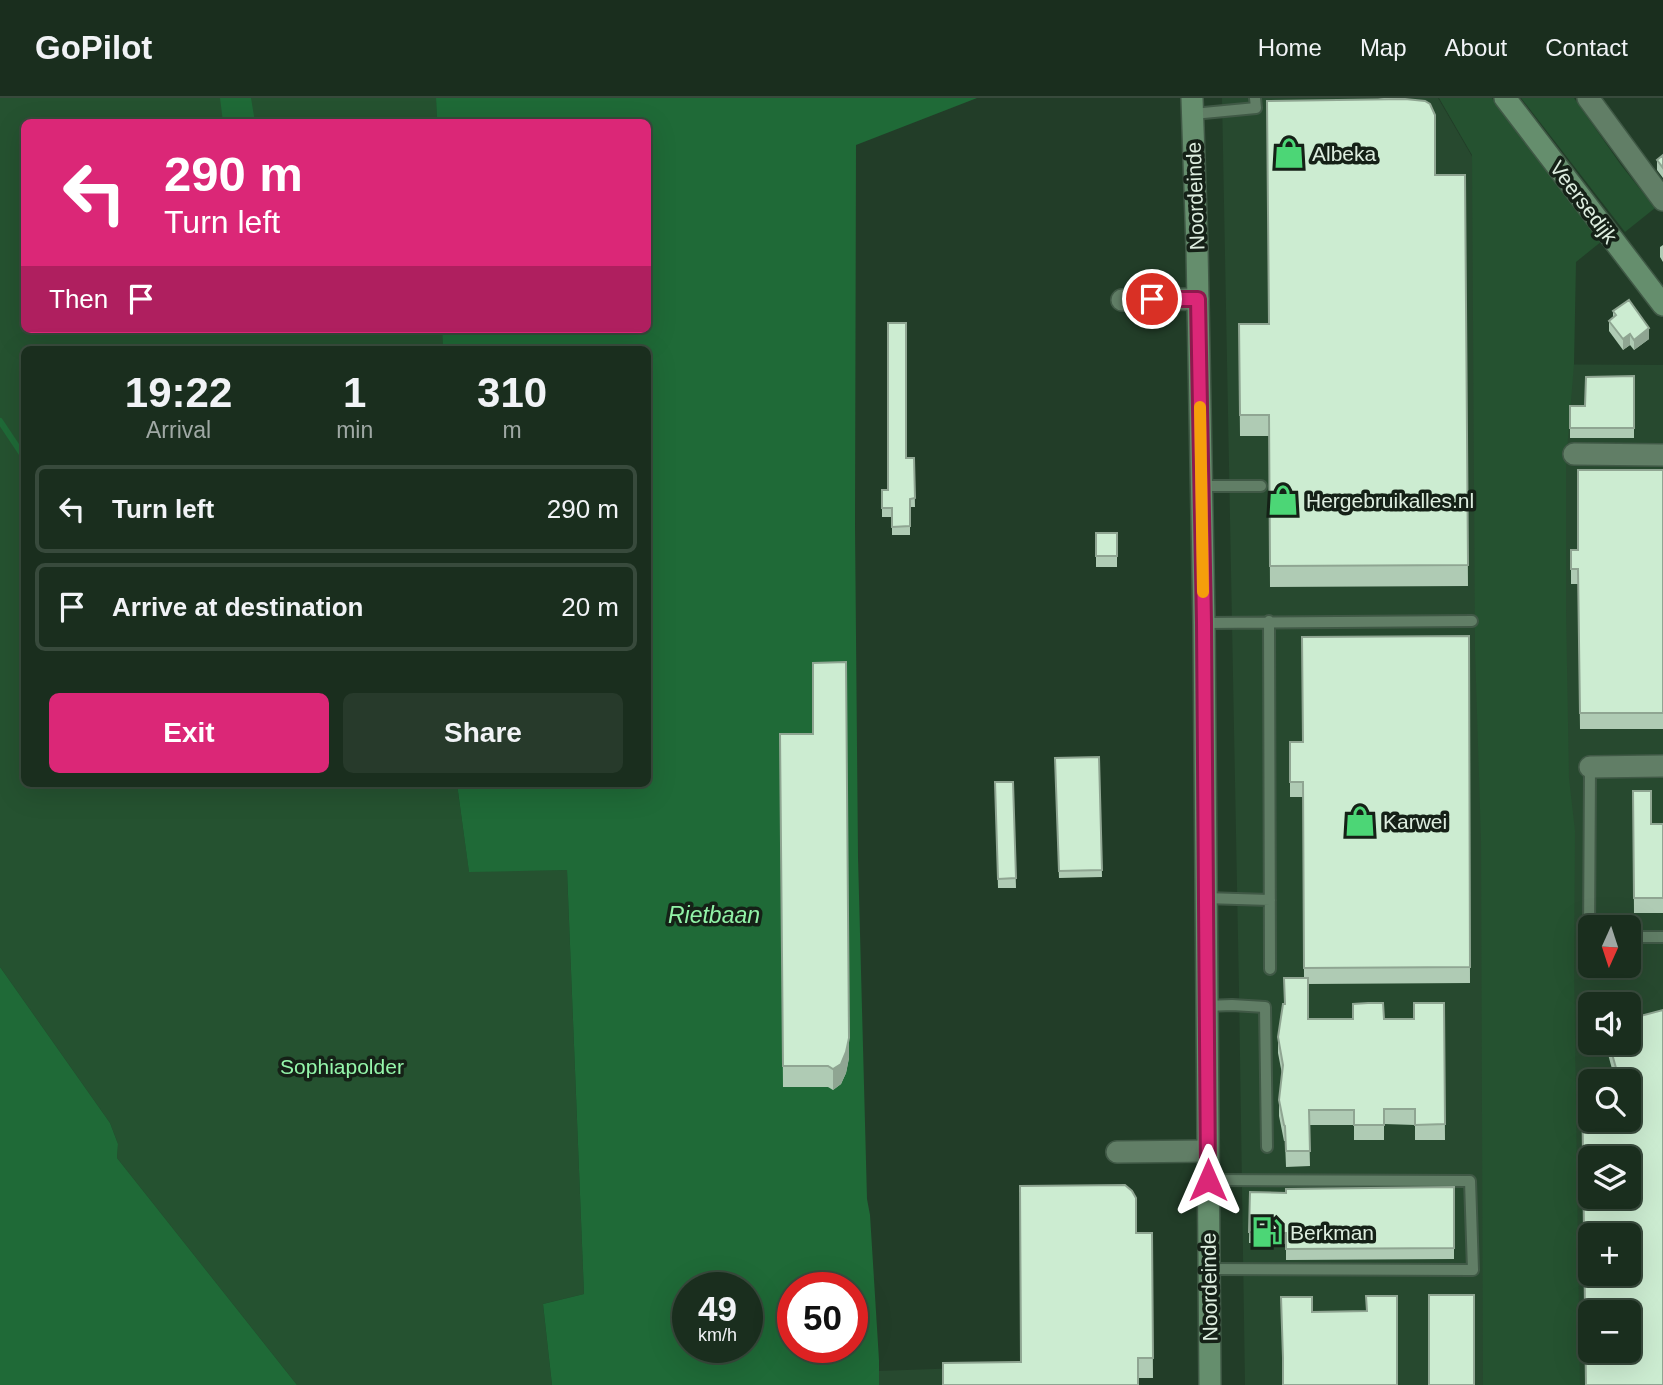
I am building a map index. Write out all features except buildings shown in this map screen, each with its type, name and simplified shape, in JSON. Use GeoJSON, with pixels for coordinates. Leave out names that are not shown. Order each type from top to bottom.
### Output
{"type":"FeatureCollection","features":[{"type":"Feature","properties":{"kind":"main road","name":"Veersedijk"},"geometry":{"type":"LineString","coordinates":[[1505,98],[1663,305]]}},
{"type":"Feature","properties":{"kind":"main road","name":"Noordeinde"},"geometry":{"type":"LineString","coordinates":[[1192,106],[1204,623],[1210,1385]]}},
{"type":"Feature","properties":{"kind":"street"},"geometry":{"type":"LineString","coordinates":[[1588,98],[1663,200]]}},
{"type":"Feature","properties":{"kind":"street"},"geometry":{"type":"LineString","coordinates":[[1122,300],[1198,299]]}},
{"type":"Feature","properties":{"kind":"street"},"geometry":{"type":"LineString","coordinates":[[1574,454],[1663,455]]}},
{"type":"Feature","properties":{"kind":"street"},"geometry":{"type":"LineString","coordinates":[[1590,767],[1663,766]]}},
{"type":"Feature","properties":{"kind":"street"},"geometry":{"type":"LineString","coordinates":[[1117,1152],[1207,1150]]}},
{"type":"Feature","properties":{"kind":"lane"},"geometry":{"type":"LineString","coordinates":[[1192,106],[1256,108],[1255,98]]}},
{"type":"Feature","properties":{"kind":"lane"},"geometry":{"type":"LineString","coordinates":[[1201,486],[1261,486]]}},
{"type":"Feature","properties":{"kind":"lane"},"geometry":{"type":"LineString","coordinates":[[1269,621],[1270,968]]}},
{"type":"Feature","properties":{"kind":"lane"},"geometry":{"type":"LineString","coordinates":[[1204,623],[1472,621]]}},
{"type":"Feature","properties":{"kind":"lane"},"geometry":{"type":"LineString","coordinates":[[1589,915],[1590,767]]}},
{"type":"Feature","properties":{"kind":"lane"},"geometry":{"type":"LineString","coordinates":[[1205,898],[1269,900]]}},
{"type":"Feature","properties":{"kind":"lane"},"geometry":{"type":"LineString","coordinates":[[1642,937],[1663,937]]}},
{"type":"Feature","properties":{"kind":"lane"},"geometry":{"type":"LineString","coordinates":[[1206,1006],[1265,1007],[1267,1147]]}},
{"type":"Feature","properties":{"kind":"lane"},"geometry":{"type":"LineString","coordinates":[[1208,1180],[1470,1181],[1473,1270],[1209,1269]]}},
{"type":"Feature","properties":{"kind":"shaded area"},"geometry":{"type":"Polygon","coordinates":[[[1222,98],[1438,98],[1481,172],[1483,364],[1663,365],[1663,1385],[1245,1385],[1222,98]]]}},
{"type":"Feature","properties":{"kind":"shaded area"},"geometry":{"type":"Polygon","coordinates":[[[1018,1366],[1017,1385],[879,1385],[878,1371],[1018,1366]]]}},
{"type":"Feature","properties":{"kind":"green space","name":"Sophiapolder"},"geometry":{"type":"Polygon","coordinates":[[[0,98],[436,98],[437,119],[21,119],[21,333],[442,333],[443,346],[21,346],[21,787],[457,787],[469,871],[567,870],[584,1294],[543,1304],[552,1385],[297,1385],[117,1158],[118,1144],[110,1123],[0,967],[0,98]]]}},
{"type":"Feature","properties":{"kind":"green space"},"geometry":{"type":"Polygon","coordinates":[[[1439,98],[1492,98],[1602,241],[1576,262],[1574,364],[1566,463],[1569,778],[1575,831],[1574,965],[1580,1385],[1483,1385],[1481,840],[1475,650],[1472,155],[1439,98]]]}},
{"type":"Feature","properties":{"kind":"green space"},"geometry":{"type":"Polygon","coordinates":[[[1521,98],[1574,98],[1655,208],[1625,232],[1521,98]]]}},
{"type":"Feature","properties":{"kind":"water"},"geometry":{"type":"Polygon","coordinates":[[[220,98],[251,98],[254,119],[223,119],[220,98]]]}},
{"type":"Feature","properties":{"kind":"water","name":"Rietbaan"},"geometry":{"type":"Polygon","coordinates":[[[436,98],[977,98],[856,145],[858,857],[867,1199],[879,1385],[552,1385],[543,1304],[584,1294],[567,870],[469,872],[457,787],[651,787],[651,346],[443,346],[442,333],[651,333],[651,119],[437,119],[436,98]]]}},
{"type":"Feature","properties":{"kind":"water"},"geometry":{"type":"Polygon","coordinates":[[[0,967],[110,1123],[118,1144],[117,1158],[297,1385],[0,1385],[0,967]]]}},
{"type":"Feature","properties":{"kind":"waterway"},"geometry":{"type":"LineString","coordinates":[[0,421],[21,452]]}},
{"type":"Feature","properties":{"kind":"slow traffic"},"geometry":{"type":"LineString","coordinates":[[1200,407],[1203,592]]}},
{"type":"Feature","properties":{"kind":"place","name":"Albeka"},"geometry":{"type":"Point","coordinates":[1289,153]}},
{"type":"Feature","properties":{"kind":"place","name":"Hergebruikalles.nl"},"geometry":{"type":"Point","coordinates":[1283,500]}},
{"type":"Feature","properties":{"kind":"place","name":"Karwei"},"geometry":{"type":"Point","coordinates":[1360,821]}},
{"type":"Feature","properties":{"kind":"place","name":"Berkman"},"geometry":{"type":"Point","coordinates":[1267,1232]}},
{"type":"Feature","properties":{"kind":"route"},"geometry":{"type":"LineString","coordinates":[[1152,299],[1198,299],[1204,623],[1208,1180]]}}]}
